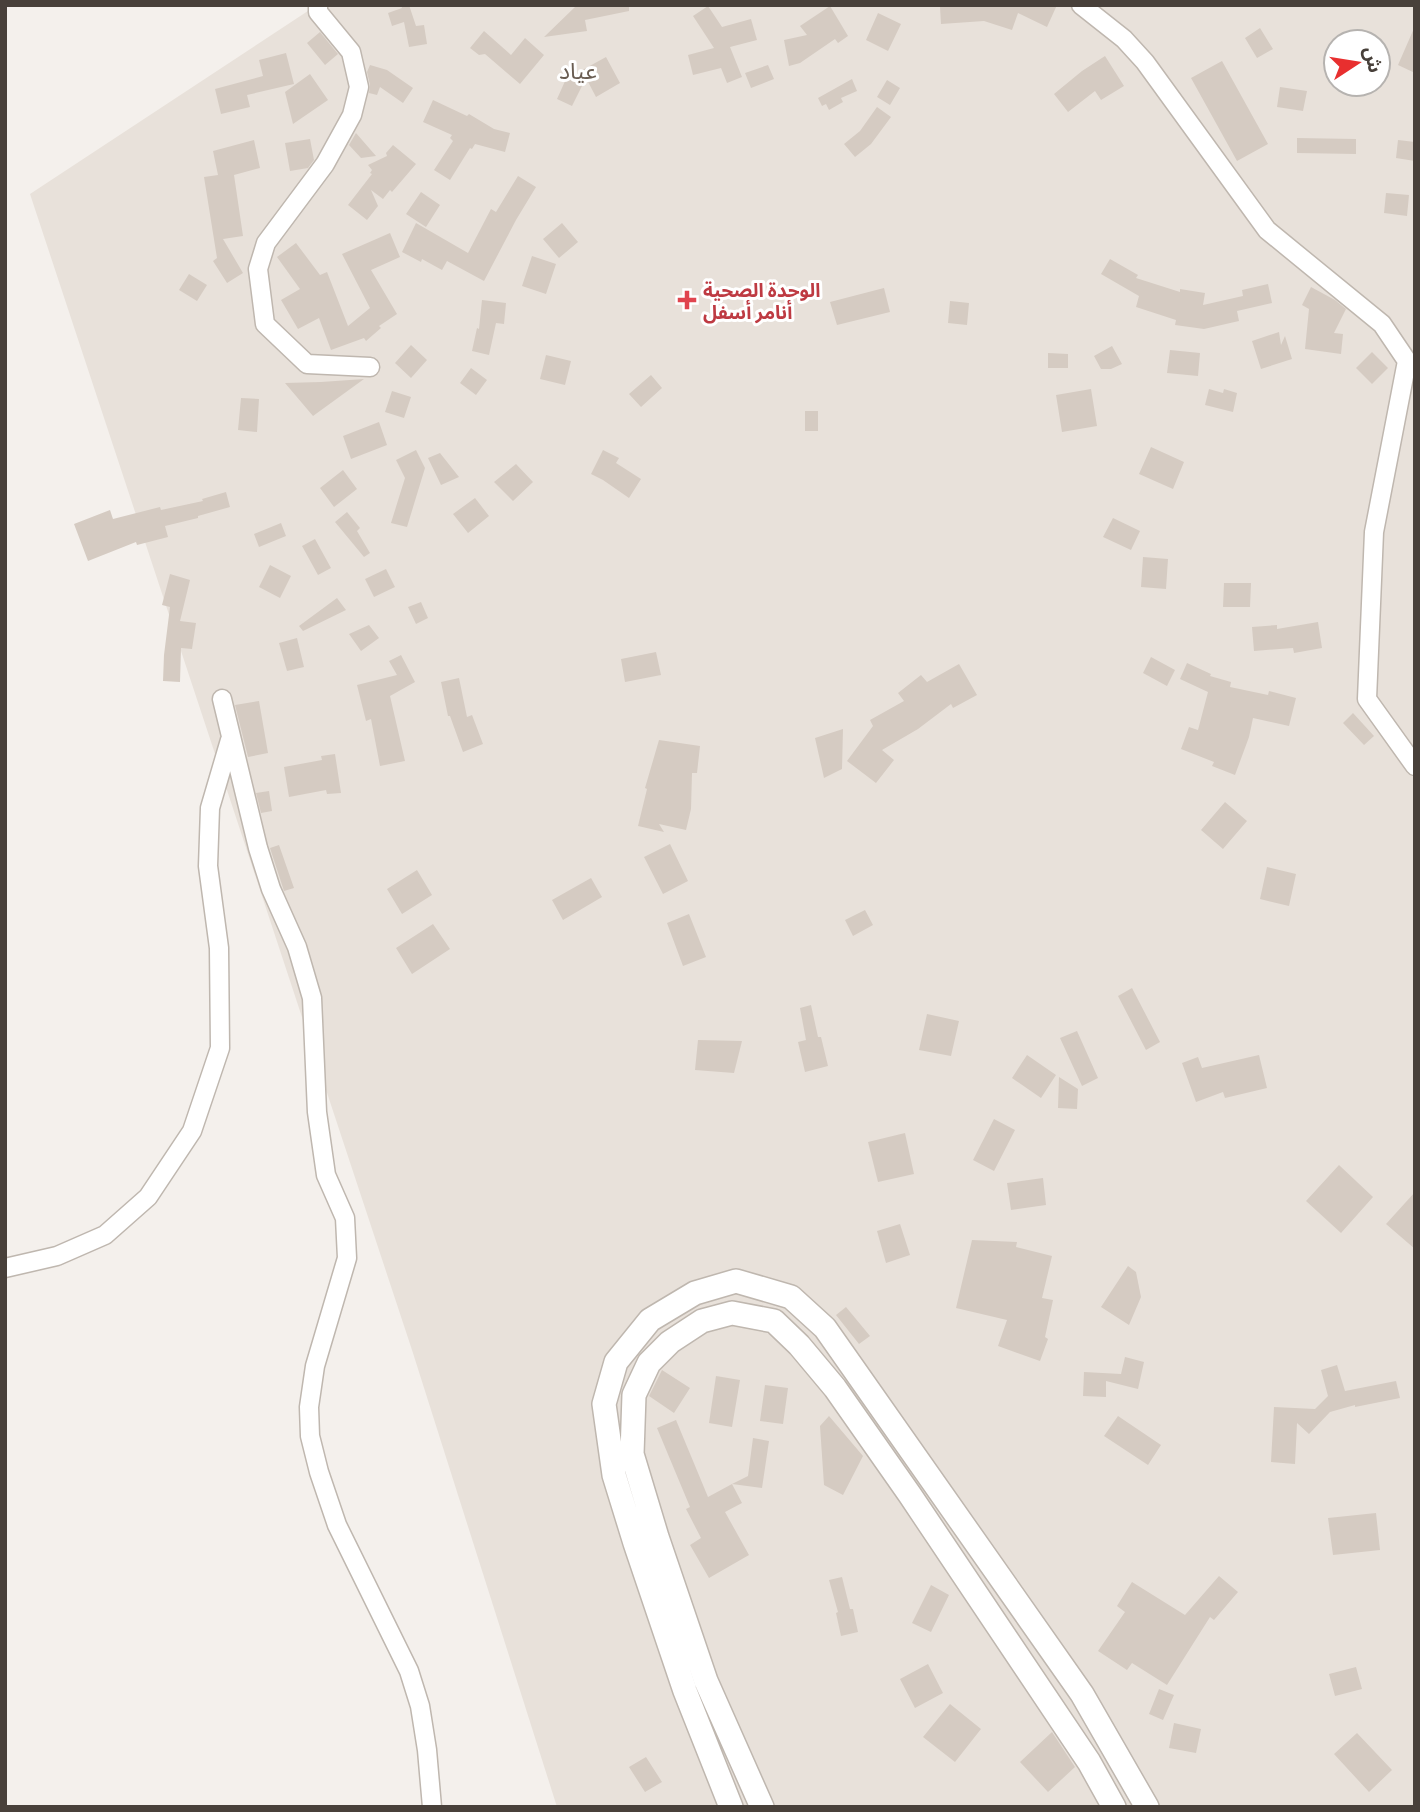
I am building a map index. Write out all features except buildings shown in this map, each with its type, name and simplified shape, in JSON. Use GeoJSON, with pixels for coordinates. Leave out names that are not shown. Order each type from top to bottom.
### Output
{"type":"FeatureCollection","features":[{"type":"Feature","properties":{"kind":"street"},"geometry":{"type":"LineString","coordinates":[[318,5],[318,12],[351,52],[359,88],[352,115],[325,164],[266,243],[258,270],[265,324],[307,365],[370,367]]}},
{"type":"Feature","properties":{"kind":"street"},"geometry":{"type":"LineString","coordinates":[[1081,5],[1124,39],[1145,62],[1267,230],[1382,324],[1407,361],[1374,533],[1367,699],[1415,766]]}},
{"type":"Feature","properties":{"kind":"street"},"geometry":{"type":"LineString","coordinates":[[222,699],[258,848],[271,890],[297,947],[312,998],[317,1112],[326,1175],[345,1219],[347,1258],[315,1366],[309,1407],[310,1436],[337,1525],[408,1671],[420,1706],[432,1807]]}},
{"type":"Feature","properties":{"kind":"street"},"geometry":{"type":"LineString","coordinates":[[5,1268],[57,1256],[104,1235],[148,1197],[192,1131],[220,1048],[219,948],[208,866],[211,808],[230,740]]}},
{"type":"Feature","properties":{"kind":"street"},"geometry":{"type":"LineString","coordinates":[[731,1807],[685,1691],[635,1542],[614,1475],[604,1404],[616,1362],[650,1320],[695,1293],[736,1281],[791,1297],[825,1328],[1082,1694],[1147,1807]]}},
{"type":"Feature","properties":{"kind":"street"},"geometry":{"type":"LineString","coordinates":[[762,1807],[706,1681],[632,1454],[634,1395],[649,1363],[670,1342],[702,1321],[732,1313],[774,1321],[799,1345],[835,1388],[910,1495],[1088,1762],[1114,1807]]}},
{"type":"Feature","properties":{"kind":"shaded area"},"geometry":{"type":"Polygon","coordinates":[[[317,5],[1415,5],[1415,1807],[557,1807],[412,1350],[30,194],[317,5]]]}},
{"type":"Feature","properties":{"kind":"place","name":"الوحدة الصحية أنامر أسفل"},"geometry":{"type":"Point","coordinates":[687,300]}},
{"type":"Feature","properties":{"kind":"district","name":"عياد"},"geometry":{"type":"Point","coordinates":[578,70]}}]}
